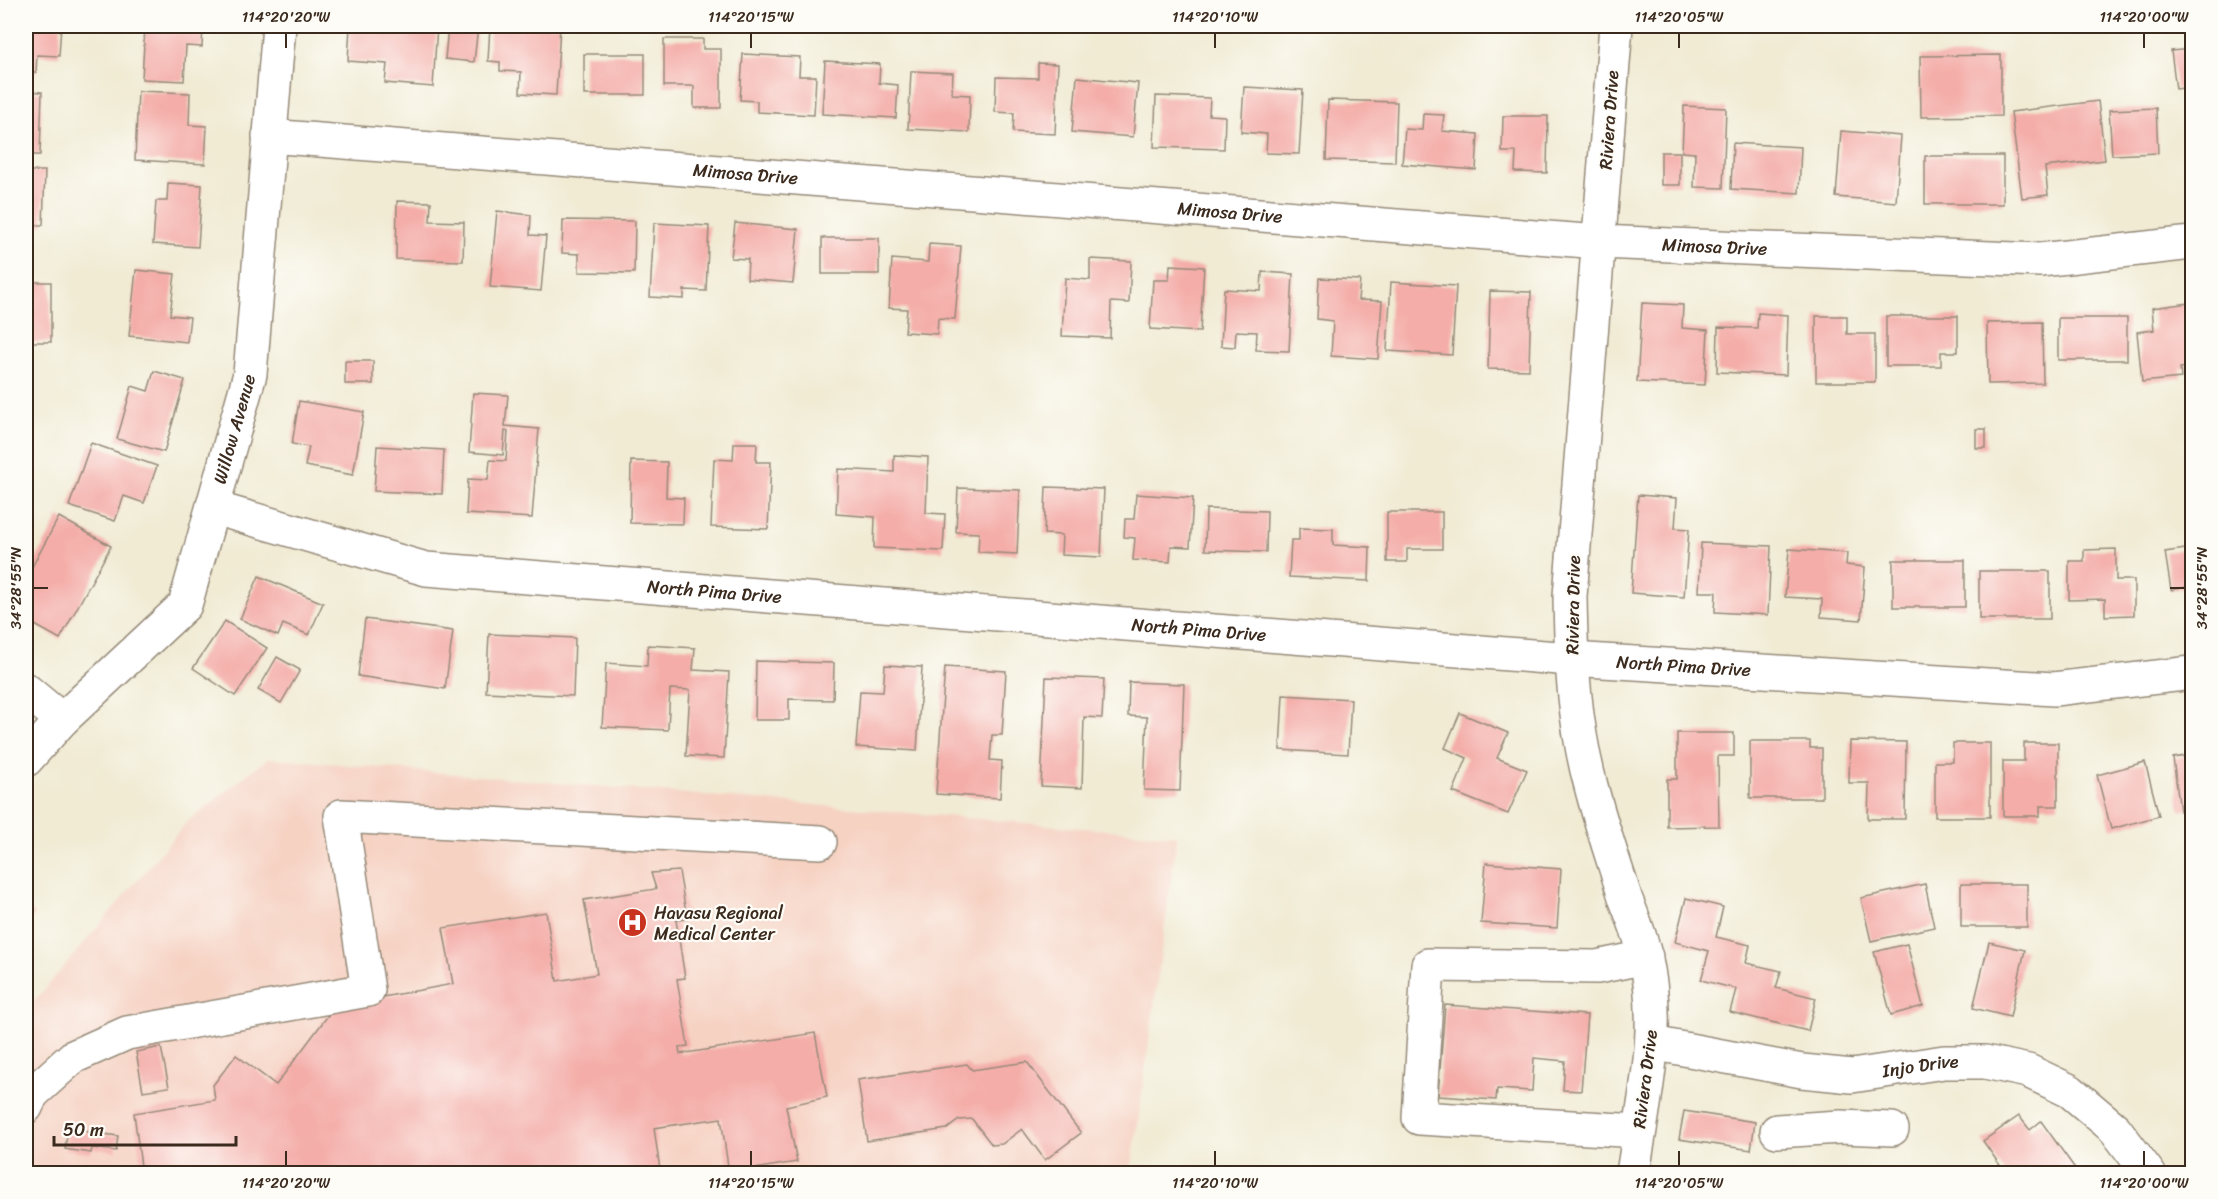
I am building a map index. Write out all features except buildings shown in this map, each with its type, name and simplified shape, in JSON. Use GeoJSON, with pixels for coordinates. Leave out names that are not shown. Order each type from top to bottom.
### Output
{"type":"FeatureCollection","features":[{"type":"Feature","properties":{"kind":"street","name":"Willow Avenue"},"geometry":{"type":"LineString","coordinates":[[26,760],[62,720],[185,605],[250,374],[279,26]]}},
{"type":"Feature","properties":{"kind":"street","name":"Riviera Drive"},"geometry":{"type":"LineString","coordinates":[[1616,26],[1570,596],[1571,659],[1577,720],[1590,785],[1646,957],[1652,1004],[1652,1043],[1633,1173]]}},
{"type":"Feature","properties":{"kind":"street","name":"Mimosa Drive"},"geometry":{"type":"LineString","coordinates":[[269,136],[1599,242],[2040,260],[2193,243]]}},
{"type":"Feature","properties":{"kind":"street","name":"North Pima Drive"},"geometry":{"type":"LineString","coordinates":[[214,508],[426,569],[1571,659],[2054,688],[2193,673]]}},
{"type":"Feature","properties":{"kind":"street"},"geometry":{"type":"LineString","coordinates":[[26,690],[62,720]]}},
{"type":"Feature","properties":{"kind":"street"},"geometry":{"type":"LineString","coordinates":[[26,1107],[32,1094],[73,1057],[127,1033],[368,990],[341,816],[820,842]]}},
{"type":"Feature","properties":{"kind":"street"},"geometry":{"type":"LineString","coordinates":[[1639,1131],[1419,1118],[1428,965],[1597,968],[1646,957]]}},
{"type":"Feature","properties":{"kind":"street","name":"Injo Drive"},"geometry":{"type":"LineString","coordinates":[[1652,1043],[1802,1071],[1852,1076],[1944,1062],[1985,1062],[2028,1071],[2070,1091],[2079,1098],[2115,1129],[2149,1173]]}},
{"type":"Feature","properties":{"kind":"street"},"geometry":{"type":"LineString","coordinates":[[1777,1131],[1840,1126],[1892,1129]]}},
{"type":"Feature","properties":{"kind":"shaded area","name":"Havasu Regional Medical Center"},"geometry":{"type":"Polygon","coordinates":[[[268,758],[1177,836],[1131,1173],[26,1174],[26,1011],[187,822],[268,758]]]}},
{"type":"Feature","properties":{"kind":"place","name":"Havasu Regional Medical Center"},"geometry":{"type":"Point","coordinates":[633,923]}}]}
